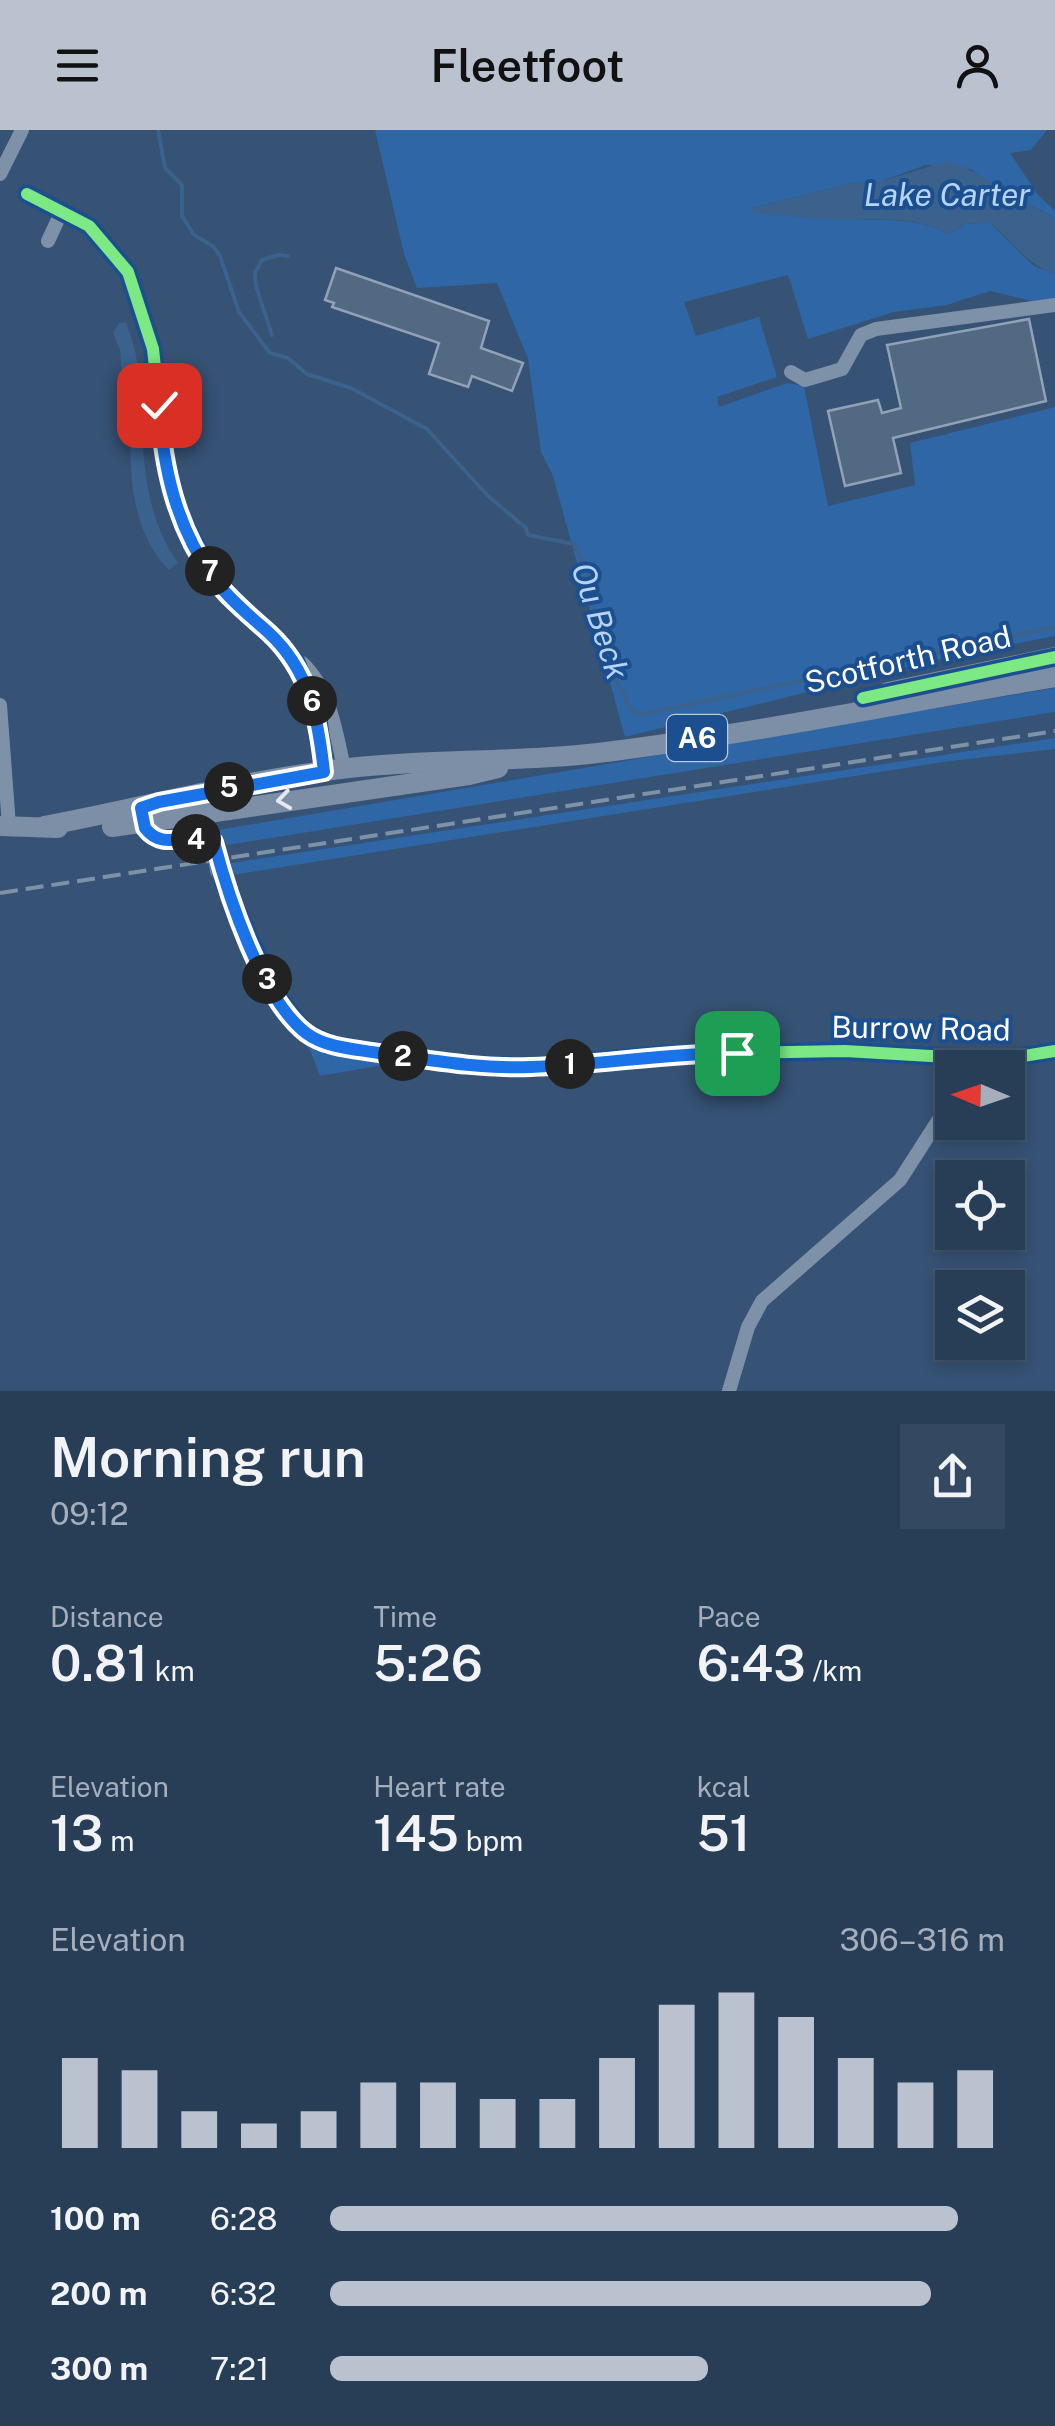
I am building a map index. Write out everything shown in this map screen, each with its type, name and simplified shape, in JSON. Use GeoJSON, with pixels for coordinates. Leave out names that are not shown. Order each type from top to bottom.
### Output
{"type":"FeatureCollection","features":[{"type":"Feature","properties":{"kind":"main road"},"geometry":{"type":"LineString","coordinates":[[863,698],[911,679],[1055,647]]}},
{"type":"Feature","properties":{"kind":"main road","name":"Scotforth Road"},"geometry":{"type":"LineString","coordinates":[[776,724],[863,698],[1055,657]]}},
{"type":"Feature","properties":{"kind":"main road","name":"Scotforth Road"},"geometry":{"type":"LineString","coordinates":[[337,778],[469,775],[522,762],[639,748],[1055,677]]}},
{"type":"Feature","properties":{"kind":"main road","name":"Scotforth Road"},"geometry":{"type":"LineString","coordinates":[[4,826],[79,830],[450,759],[522,762]]}},
{"type":"Feature","properties":{"kind":"street"},"geometry":{"type":"LineString","coordinates":[[0,174],[22,130]]}},
{"type":"Feature","properties":{"kind":"street"},"geometry":{"type":"LineString","coordinates":[[27,194],[62,211],[103,239],[134,284],[153,349],[166,468],[186,530],[214,579],[296,662],[337,778]]}},
{"type":"Feature","properties":{"kind":"street"},"geometry":{"type":"LineString","coordinates":[[48,241],[62,211]]}},
{"type":"Feature","properties":{"kind":"street"},"geometry":{"type":"LineString","coordinates":[[790,372],[805,380],[842,369],[861,335],[876,329],[1055,306]]}},
{"type":"Feature","properties":{"kind":"street"},"geometry":{"type":"LineString","coordinates":[[0,706],[4,826]]}},
{"type":"Feature","properties":{"kind":"street","name":"Burrow Road"},"geometry":{"type":"LineString","coordinates":[[142,816],[148,834],[160,840],[206,837],[215,846],[220,870],[276,994],[306,1032],[334,1045],[482,1066],[532,1067],[667,1054],[829,1052],[910,1054],[935,1059]]}},
{"type":"Feature","properties":{"kind":"street","name":"Burrow Road"},"geometry":{"type":"LineString","coordinates":[[1025,1057],[1055,1051]]}},
{"type":"Feature","properties":{"kind":"street"},"geometry":{"type":"LineString","coordinates":[[728,1391],[748,1327],[762,1301],[900,1180],[935,1125]]}},
{"type":"Feature","properties":{"kind":"shaded area"},"geometry":{"type":"Polygon","coordinates":[[[375,130],[1047,130],[1031,150],[1010,153],[1039,196],[1055,211],[1055,218],[986,182],[971,169],[926,165],[882,181],[849,184],[752,208],[822,218],[906,221],[949,234],[966,224],[989,222],[1034,266],[1055,274],[1055,302],[990,291],[947,305],[894,312],[808,339],[788,275],[684,302],[696,336],[759,317],[777,377],[717,397],[719,407],[787,383],[804,386],[828,506],[915,485],[910,443],[1055,407],[1055,636],[949,657],[625,737],[553,476],[541,452],[528,359],[497,283],[417,288],[404,254],[375,130]]]}},
{"type":"Feature","properties":{"kind":"shaded area"},"geometry":{"type":"Polygon","coordinates":[[[1055,688],[1055,712],[227,845],[218,830],[1055,688]]]}},
{"type":"Feature","properties":{"kind":"shaded area"},"geometry":{"type":"Polygon","coordinates":[[[1055,738],[1055,749],[943,762],[226,876],[225,864],[1055,738]]]}},
{"type":"Feature","properties":{"kind":"shaded area"},"geometry":{"type":"Polygon","coordinates":[[[299,1036],[395,1063],[320,1076],[310,1050],[299,1036]]]}},
{"type":"Feature","properties":{"kind":"water","name":"Lake Carter"},"geometry":{"type":"Polygon","coordinates":[[[948,161],[1055,218],[1055,274],[1028,259],[989,222],[966,224],[949,234],[906,221],[823,219],[754,213],[752,208],[849,184],[882,181],[948,161]]]}},
{"type":"Feature","properties":{"kind":"water"},"geometry":{"type":"Polygon","coordinates":[[[126,322],[138,371],[133,400],[124,399],[120,350],[113,333],[119,323],[126,322]]]}},
{"type":"Feature","properties":{"kind":"water"},"geometry":{"type":"Polygon","coordinates":[[[132,412],[141,414],[153,510],[178,563],[169,570],[146,536],[134,496],[132,412]]]}},
{"type":"Feature","properties":{"kind":"building"},"geometry":{"type":"Polygon","coordinates":[[[336,268],[489,321],[481,348],[523,363],[512,391],[472,376],[468,387],[429,374],[439,343],[332,307],[334,303],[325,300],[336,268]]]}},
{"type":"Feature","properties":{"kind":"building"},"geometry":{"type":"Polygon","coordinates":[[[1029,319],[1046,401],[893,438],[901,473],[845,486],[828,411],[878,400],[882,413],[901,408],[887,345],[1029,319]]]}},
{"type":"Feature","properties":{"kind":"waterway","name":"Ou Beck"},"geometry":{"type":"LineString","coordinates":[[158,130],[165,168],[182,185],[182,216],[194,235],[214,247],[220,256],[239,312],[270,353],[288,358],[307,374],[351,388],[427,429],[487,495],[526,528],[528,535],[574,544],[589,573],[588,593],[613,674],[633,713],[645,714],[1055,627]]}},
{"type":"Feature","properties":{"kind":"waterway"},"geometry":{"type":"LineString","coordinates":[[272,335],[255,273],[262,260],[288,256]]}},
{"type":"Feature","properties":{"kind":"railway"},"geometry":{"type":"LineString","coordinates":[[0,893],[1055,731]]}},
{"type":"Feature","properties":{"kind":"cycle path"},"geometry":{"type":"LineString","coordinates":[[27,194],[89,226],[128,272],[153,349],[166,468],[177,510],[214,579],[296,662],[318,718],[324,772]]}},
{"type":"Feature","properties":{"kind":"cycle path"},"geometry":{"type":"LineString","coordinates":[[863,698],[1055,657]]}},
{"type":"Feature","properties":{"kind":"cycle path"},"geometry":{"type":"LineString","coordinates":[[144,823],[146,831],[156,837],[214,842],[224,884],[276,994],[306,1033],[334,1045],[453,1064],[532,1067],[667,1054],[845,1051],[999,1060],[1055,1051]]}},
{"type":"Feature","properties":{"kind":"route"},"geometry":{"type":"LineString","coordinates":[[159,405],[166,468],[177,510],[214,579],[296,662],[318,718],[324,772],[159,802],[141,808],[145,828],[160,840],[206,837],[214,842],[228,894],[261,968],[291,1017],[318,1040],[334,1045],[453,1064],[532,1067],[667,1054],[737,1053]]}}]}
